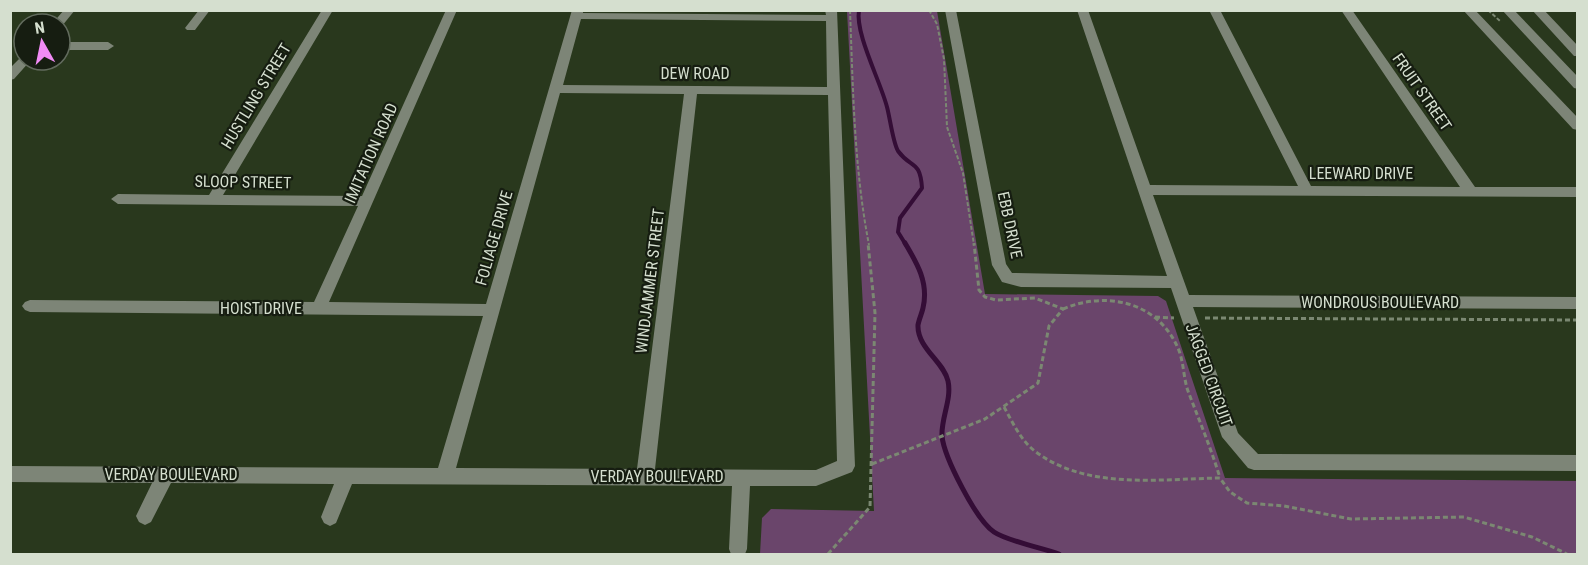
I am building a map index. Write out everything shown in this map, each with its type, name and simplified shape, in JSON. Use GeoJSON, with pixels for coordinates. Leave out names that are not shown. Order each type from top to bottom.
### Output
{"type":"FeatureCollection","features":[{"type":"Feature","properties":{"kind":"street"},"geometry":{"type":"LineString","coordinates":[[191,28],[205,10]]}},
{"type":"Feature","properties":{"kind":"street","name":"HUSTLING STREET"},"geometry":{"type":"LineString","coordinates":[[213,200],[328,10]]}},
{"type":"Feature","properties":{"kind":"street","name":"IMITATION ROAD"},"geometry":{"type":"LineString","coordinates":[[319,308],[452,10]]}},
{"type":"Feature","properties":{"kind":"street","name":"EBB DRIVE"},"geometry":{"type":"LineString","coordinates":[[950,10],[999,265],[1007,278],[1021,281],[1177,282]]}},
{"type":"Feature","properties":{"kind":"street","name":"JAGGED CIRCUIT"},"geometry":{"type":"LineString","coordinates":[[1082,10],[1231,437],[1254,462],[1578,463]]}},
{"type":"Feature","properties":{"kind":"street"},"geometry":{"type":"LineString","coordinates":[[1214,10],[1307,191]]}},
{"type":"Feature","properties":{"kind":"street","name":"FRUIT STREET"},"geometry":{"type":"LineString","coordinates":[[1346,10],[1471,192]]}},
{"type":"Feature","properties":{"kind":"street"},"geometry":{"type":"LineString","coordinates":[[1468,10],[1578,126]]}},
{"type":"Feature","properties":{"kind":"street"},"geometry":{"type":"LineString","coordinates":[[1496,10],[1535,42]]}},
{"type":"Feature","properties":{"kind":"street"},"geometry":{"type":"LineString","coordinates":[[1507,10],[1578,85]]}},
{"type":"Feature","properties":{"kind":"street"},"geometry":{"type":"LineString","coordinates":[[1537,10],[1578,53]]}},
{"type":"Feature","properties":{"kind":"street"},"geometry":{"type":"LineString","coordinates":[[577,13],[831,14]]}},
{"type":"Feature","properties":{"kind":"street","name":"FOLIAGE DRIVE"},"geometry":{"type":"LineString","coordinates":[[445,476],[577,13]]}},
{"type":"Feature","properties":{"kind":"street","name":"VERDAY BOULEVARD"},"geometry":{"type":"LineString","coordinates":[[10,474],[816,478],[846,466],[831,14]]}},
{"type":"Feature","properties":{"kind":"street"},"geometry":{"type":"LineString","coordinates":[[72,46],[108,46]]}},
{"type":"Feature","properties":{"kind":"street","name":"DEW ROAD"},"geometry":{"type":"LineString","coordinates":[[556,89],[834,91]]}},
{"type":"Feature","properties":{"kind":"street","name":"WINDJAMMER STREET"},"geometry":{"type":"LineString","coordinates":[[645,476],[691,90]]}},
{"type":"Feature","properties":{"kind":"street","name":"LEEWARD DRIVE"},"geometry":{"type":"LineString","coordinates":[[1145,190],[1578,192]]}},
{"type":"Feature","properties":{"kind":"street","name":"SLOOP STREET"},"geometry":{"type":"LineString","coordinates":[[118,199],[368,201]]}},
{"type":"Feature","properties":{"kind":"street","name":"WONDROUS BOULEVARD"},"geometry":{"type":"LineString","coordinates":[[1186,310],[1578,303]]}},
{"type":"Feature","properties":{"kind":"street","name":"HOIST DRIVE"},"geometry":{"type":"LineString","coordinates":[[30,306],[492,310]]}},
{"type":"Feature","properties":{"kind":"street"},"geometry":{"type":"LineString","coordinates":[[145,516],[166,474]]}},
{"type":"Feature","properties":{"kind":"street"},"geometry":{"type":"LineString","coordinates":[[330,517],[346,475]]}},
{"type":"Feature","properties":{"kind":"street"},"geometry":{"type":"LineString","coordinates":[[738,549],[741,477]]}},
{"type":"Feature","properties":{"kind":"path"},"geometry":{"type":"LineString","coordinates":[[828,555],[870,507],[872,464],[875,313],[871,257],[862,210],[856,144],[850,10]]}},
{"type":"Feature","properties":{"kind":"path"},"geometry":{"type":"LineString","coordinates":[[1063,309],[1090,299],[1104,298],[1132,305],[1155,317],[1178,347],[1183,376],[1220,478],[1230,492],[1247,503],[1284,506],[1352,519],[1464,517],[1532,537],[1567,555]]}},
{"type":"Feature","properties":{"kind":"path"},"geometry":{"type":"LineString","coordinates":[[1155,317],[1186,310],[1578,320]]}},
{"type":"Feature","properties":{"kind":"path"},"geometry":{"type":"LineString","coordinates":[[1004,407],[1019,433],[1035,451],[1065,469],[1104,477],[1220,478]]}},
{"type":"Feature","properties":{"kind":"path"},"geometry":{"type":"LineString","coordinates":[[872,464],[995,414]]}},
{"type":"Feature","properties":{"kind":"shaded area"},"geometry":{"type":"Polygon","coordinates":[[[847,11],[937,11],[985,294],[1158,296],[1166,301],[1225,478],[1577,481],[1577,554],[760,554],[762,518],[771,509],[874,511],[847,11]]]}},
{"type":"Feature","properties":{"kind":"waterway"},"geometry":{"type":"LineString","coordinates":[[859,10],[864,44],[884,96],[896,147],[903,157],[917,168],[921,179],[922,188],[900,218],[898,232],[906,245]]}},
{"type":"Feature","properties":{"kind":"waterway"},"geometry":{"type":"LineString","coordinates":[[905,243],[918,266],[923,282],[924,299],[918,325],[919,333],[926,348],[946,374],[948,381],[949,395],[942,436],[948,458],[970,502],[994,532],[1059,554]]}}]}
